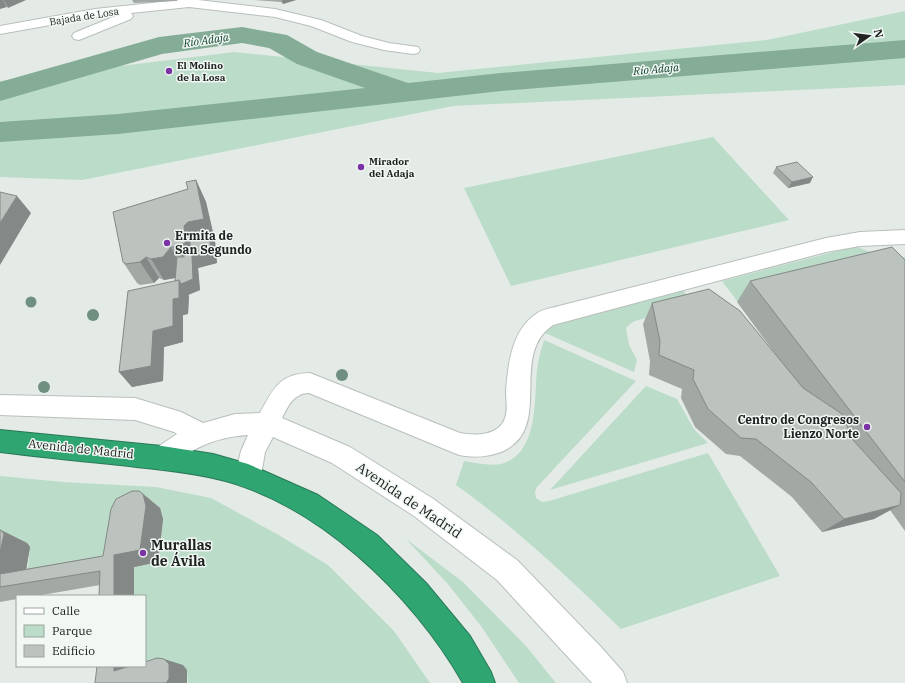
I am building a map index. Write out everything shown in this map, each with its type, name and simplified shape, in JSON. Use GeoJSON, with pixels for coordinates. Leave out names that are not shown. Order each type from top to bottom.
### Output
{"type":"FeatureCollection","features":[{"type":"Feature","properties":{"kind":"highway","name":"Avenida de Madrid"},"geometry":{"type":"LineString","coordinates":[[0,441],[162,458],[213,466],[248,476],[309,504],[367,545],[416,594],[459,647],[480,683]]}},
{"type":"Feature","properties":{"kind":"street","name":"Bajada de Losa"},"geometry":{"type":"LineString","coordinates":[[0,30],[95,13],[174,6],[190,2],[275,13],[316,23],[357,39],[389,47],[414,50]]}},
{"type":"Feature","properties":{"kind":"street"},"geometry":{"type":"LineString","coordinates":[[79,36],[125,17],[138,8]]}},
{"type":"Feature","properties":{"kind":"street"},"geometry":{"type":"LineString","coordinates":[[248,476],[253,451],[280,399],[287,390],[298,383],[310,383],[459,444],[468,446],[489,445],[507,435],[514,427],[517,417],[518,376],[523,354],[531,332],[543,320],[559,314],[826,245],[860,239],[905,237]]}},
{"type":"Feature","properties":{"kind":"street"},"geometry":{"type":"LineString","coordinates":[[0,405],[135,409],[180,423],[201,435]]}},
{"type":"Feature","properties":{"kind":"street","name":"Avenida de Madrid"},"geometry":{"type":"LineString","coordinates":[[162,458],[185,442],[201,435],[235,425],[268,423],[341,455],[429,511],[506,570],[612,683]]}},
{"type":"Feature","properties":{"kind":"green space"},"geometry":{"type":"Polygon","coordinates":[[[905,11],[905,85],[453,106],[82,180],[0,177],[0,81],[234,52],[438,73],[767,40],[905,11]]]}},
{"type":"Feature","properties":{"kind":"green space"},"geometry":{"type":"Polygon","coordinates":[[[713,137],[789,220],[511,286],[464,188],[713,137]]]}},
{"type":"Feature","properties":{"kind":"green space"},"geometry":{"type":"Polygon","coordinates":[[[856,246],[880,254],[905,257],[905,298],[875,266],[737,301],[722,281],[856,246]]]}},
{"type":"Feature","properties":{"kind":"green space"},"geometry":{"type":"Polygon","coordinates":[[[683,290],[693,305],[635,321],[626,328],[629,345],[637,360],[634,372],[545,333],[547,328],[552,324],[683,290]]]}},
{"type":"Feature","properties":{"kind":"green space"},"geometry":{"type":"Polygon","coordinates":[[[544,340],[636,381],[537,487],[535,492],[536,498],[542,502],[549,501],[708,453],[780,576],[621,629],[542,554],[500,518],[456,485],[464,461],[497,465],[513,458],[522,449],[528,438],[532,424],[537,366],[544,340]]]}},
{"type":"Feature","properties":{"kind":"green space"},"geometry":{"type":"Polygon","coordinates":[[[646,386],[677,399],[694,429],[708,443],[550,490],[646,386]]]}},
{"type":"Feature","properties":{"kind":"green space"},"geometry":{"type":"Polygon","coordinates":[[[0,476],[63,482],[156,487],[211,498],[277,534],[328,565],[394,631],[430,683],[188,683],[187,670],[146,666],[146,595],[134,595],[134,567],[163,519],[160,508],[157,506],[124,568],[24,585],[29,558],[29,547],[27,543],[18,540],[0,554],[0,476]]]}},
{"type":"Feature","properties":{"kind":"green space"},"geometry":{"type":"Polygon","coordinates":[[[406,539],[463,582],[526,646],[556,683],[519,683],[481,626],[447,583],[406,539]]]}},
{"type":"Feature","properties":{"kind":"building"},"geometry":{"type":"Polygon","coordinates":[[[797,162],[813,177],[792,182],[776,167],[797,162]]]}},
{"type":"Feature","properties":{"kind":"building"},"geometry":{"type":"Polygon","coordinates":[[[196,180],[204,219],[188,222],[184,226],[186,242],[177,247],[171,247],[163,257],[151,259],[146,257],[140,262],[126,264],[123,262],[113,212],[188,189],[186,182],[196,180]]]}},
{"type":"Feature","properties":{"kind":"building"},"geometry":{"type":"Polygon","coordinates":[[[0,192],[17,196],[0,223],[0,192]]]}},
{"type":"Feature","properties":{"kind":"building"},"geometry":{"type":"Polygon","coordinates":[[[209,229],[211,251],[192,256],[193,279],[181,284],[179,280],[175,281],[177,257],[183,257],[191,251],[189,236],[193,232],[209,229]]]}},
{"type":"Feature","properties":{"kind":"building","name":"Centro de Congresos Lienzo Norte"},"geometry":{"type":"Polygon","coordinates":[[[892,247],[905,260],[905,482],[750,281],[892,247]]]}},
{"type":"Feature","properties":{"kind":"building"},"geometry":{"type":"Polygon","coordinates":[[[179,280],[179,298],[173,299],[173,326],[153,331],[151,366],[119,372],[128,291],[179,280]]]}},
{"type":"Feature","properties":{"kind":"building"},"geometry":{"type":"Polygon","coordinates":[[[709,289],[740,311],[803,388],[842,414],[853,440],[901,493],[900,505],[844,519],[811,482],[756,439],[741,438],[708,409],[693,379],[694,370],[659,355],[660,341],[652,303],[709,289]]]}},
{"type":"Feature","properties":{"kind":"building"},"geometry":{"type":"Polygon","coordinates":[[[132,491],[139,491],[143,494],[146,506],[140,550],[114,555],[114,595],[99,595],[100,571],[0,587],[0,574],[103,556],[111,509],[116,499],[132,491]]]}},
{"type":"Feature","properties":{"kind":"building"},"geometry":{"type":"Polygon","coordinates":[[[0,530],[4,534],[0,553],[0,530]]]}},
{"type":"Feature","properties":{"kind":"building"},"geometry":{"type":"Polygon","coordinates":[[[157,658],[164,659],[169,664],[169,679],[166,683],[95,683],[97,667],[114,667],[114,671],[127,667],[146,667],[146,662],[157,658]]]}},
{"type":"Feature","properties":{"kind":"waterway","name":"Río Adaja"},"geometry":{"type":"LineString","coordinates":[[0,92],[159,46],[242,35],[277,41],[307,58],[396,88]]}},
{"type":"Feature","properties":{"kind":"waterway","name":"Río Adaja"},"geometry":{"type":"LineString","coordinates":[[0,132],[118,124],[501,82],[905,49]]}},
{"type":"Feature","properties":{"kind":"place","name":"El Molino de la Losa"},"geometry":{"type":"Point","coordinates":[169,71]}},
{"type":"Feature","properties":{"kind":"place","name":"Mirador del Adaja"},"geometry":{"type":"Point","coordinates":[361,167]}},
{"type":"Feature","properties":{"kind":"place","name":"Ermita de San Segundo"},"geometry":{"type":"Point","coordinates":[167,243]}},
{"type":"Feature","properties":{"kind":"place","name":"Centro de Congresos Lienzo Norte"},"geometry":{"type":"Point","coordinates":[867,427]}},
{"type":"Feature","properties":{"kind":"place","name":"Murallas de Ávila"},"geometry":{"type":"Point","coordinates":[143,553]}}]}
